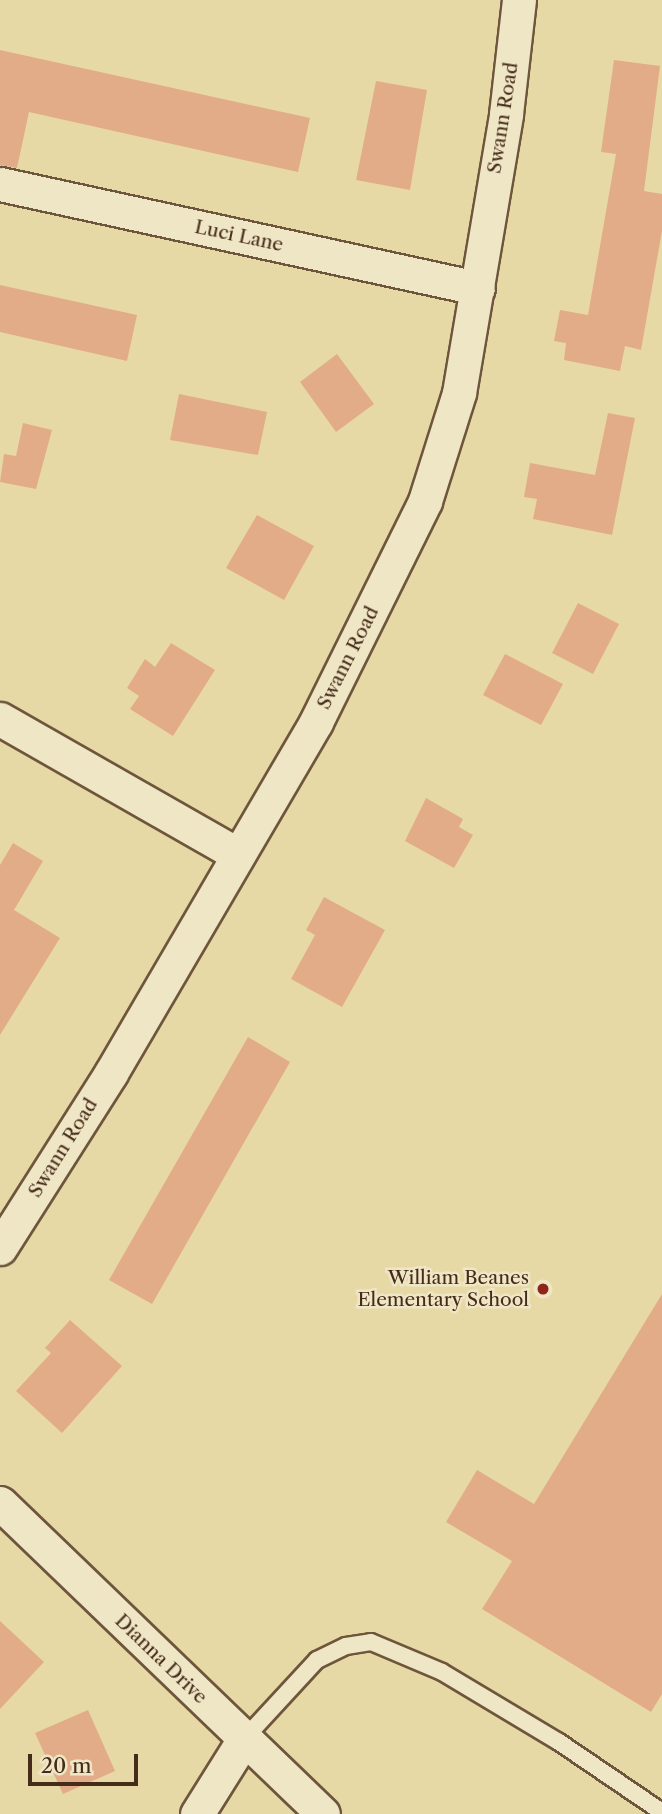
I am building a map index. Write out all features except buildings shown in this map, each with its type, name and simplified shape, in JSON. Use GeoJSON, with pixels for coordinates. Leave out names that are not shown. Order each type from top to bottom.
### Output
{"type":"FeatureCollection","features":[{"type":"Feature","properties":{"kind":"street","name":"Swann Road"},"geometry":{"type":"LineString","coordinates":[[0,1248],[111,1073],[316,722],[425,501],[459,393],[478,288],[519,0]]}},
{"type":"Feature","properties":{"kind":"street","name":"Luci Lane"},"geometry":{"type":"LineString","coordinates":[[0,184],[478,288]]}},
{"type":"Feature","properties":{"kind":"street"},"geometry":{"type":"LineString","coordinates":[[0,719],[238,855]]}},
{"type":"Feature","properties":{"kind":"street","name":"Dianna Drive"},"geometry":{"type":"LineString","coordinates":[[0,1503],[323,1814]]}},
{"type":"Feature","properties":{"kind":"street"},"geometry":{"type":"LineString","coordinates":[[197,1814],[244,1739]]}},
{"type":"Feature","properties":{"kind":"lane"},"geometry":{"type":"LineString","coordinates":[[244,1739],[317,1660],[346,1646],[371,1642],[442,1672],[559,1742],[662,1812]]}},
{"type":"Feature","properties":{"kind":"place","name":"William Beanes Elementary School"},"geometry":{"type":"Point","coordinates":[543,1289]}}]}
